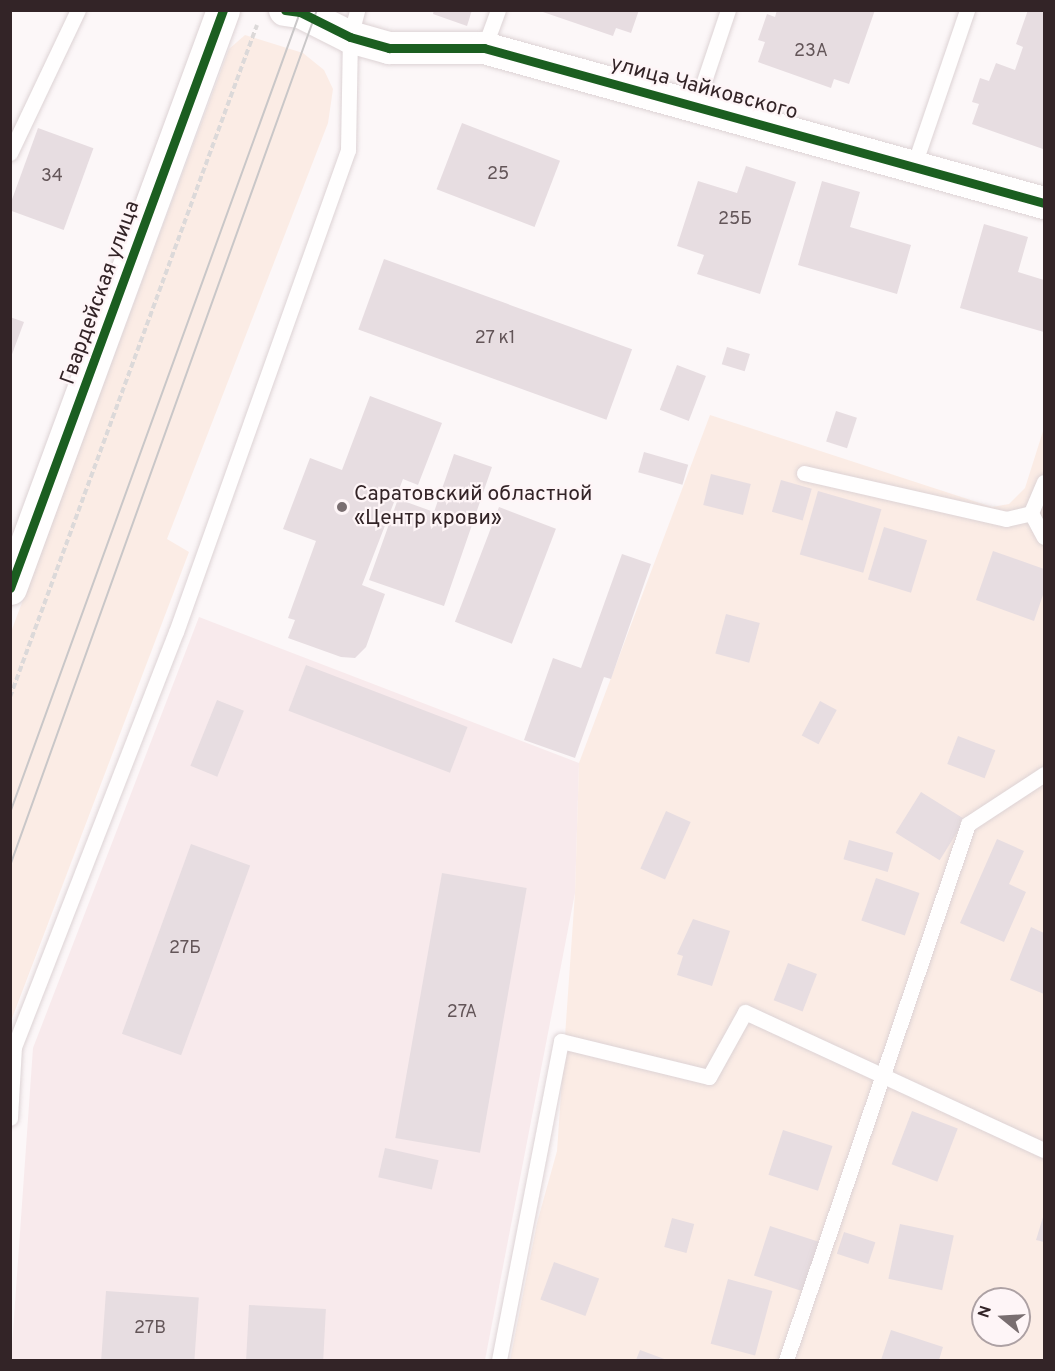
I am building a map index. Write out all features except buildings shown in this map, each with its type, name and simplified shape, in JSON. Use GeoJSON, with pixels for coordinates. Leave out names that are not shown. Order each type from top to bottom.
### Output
{"type":"FeatureCollection","features":[{"type":"Feature","properties":{"kind":"street","name":"Гвардейская улица"},"geometry":{"type":"LineString","coordinates":[[10,588],[223,10]]}},
{"type":"Feature","properties":{"kind":"street","name":"улица Чайковского"},"geometry":{"type":"LineString","coordinates":[[272,15],[300,12],[353,24],[389,48],[484,48],[914,165],[1044,203]]}},
{"type":"Feature","properties":{"kind":"lane"},"geometry":{"type":"LineString","coordinates":[[10,153],[78,10]]}},
{"type":"Feature","properties":{"kind":"lane"},"geometry":{"type":"LineString","coordinates":[[484,48],[498,10]]}},
{"type":"Feature","properties":{"kind":"lane"},"geometry":{"type":"LineString","coordinates":[[696,105],[728,10]]}},
{"type":"Feature","properties":{"kind":"lane"},"geometry":{"type":"LineString","coordinates":[[914,165],[967,10]]}},
{"type":"Feature","properties":{"kind":"lane"},"geometry":{"type":"LineString","coordinates":[[10,1118],[14,1047],[176,632],[348,150],[353,24]]}},
{"type":"Feature","properties":{"kind":"lane"},"geometry":{"type":"LineString","coordinates":[[804,473],[1006,519],[1031,513]]}},
{"type":"Feature","properties":{"kind":"lane"},"geometry":{"type":"LineString","coordinates":[[1031,513],[1044,482]]}},
{"type":"Feature","properties":{"kind":"lane"},"geometry":{"type":"LineString","coordinates":[[1031,513],[1044,537]]}},
{"type":"Feature","properties":{"kind":"lane"},"geometry":{"type":"LineString","coordinates":[[786,1360],[968,824],[1044,774]]}},
{"type":"Feature","properties":{"kind":"lane"},"geometry":{"type":"LineString","coordinates":[[499,1360],[561,1041],[709,1077],[746,1012],[1044,1150]]}},
{"type":"Feature","properties":{"kind":"path"},"geometry":{"type":"LineString","coordinates":[[10,697],[272,15]]}},
{"type":"Feature","properties":{"kind":"shaded area"},"geometry":{"type":"Polygon","coordinates":[[[245,35],[303,53],[324,70],[333,89],[328,123],[167,539],[189,552],[11,1021],[11,632],[229,49],[245,35]]]}},
{"type":"Feature","properties":{"kind":"shaded area"},"geometry":{"type":"Polygon","coordinates":[[[710,415],[992,507],[1009,504],[1025,488],[1044,428],[1044,1360],[510,1360],[537,1223],[557,1151],[575,893],[579,763],[710,415]]]}},
{"type":"Feature","properties":{"kind":"shaded area"},"geometry":{"type":"Polygon","coordinates":[[[199,617],[579,763],[575,893],[485,1360],[11,1360],[33,1048],[199,617]]]}},
{"type":"Feature","properties":{"kind":"tram line"},"geometry":{"type":"LineString","coordinates":[[10,813],[301,10]]}},
{"type":"Feature","properties":{"kind":"tram line"},"geometry":{"type":"LineString","coordinates":[[10,866],[317,10]]}},
{"type":"Feature","properties":{"kind":"cycle path"},"geometry":{"type":"LineString","coordinates":[[10,588],[223,10]]}},
{"type":"Feature","properties":{"kind":"cycle path"},"geometry":{"type":"LineString","coordinates":[[285,10],[300,12],[350,37],[389,48],[484,48],[1044,203]]}},
{"type":"Feature","properties":{"kind":"place","name":"Саратовский областной «Центр крови»"},"geometry":{"type":"Point","coordinates":[342,507]}}]}
